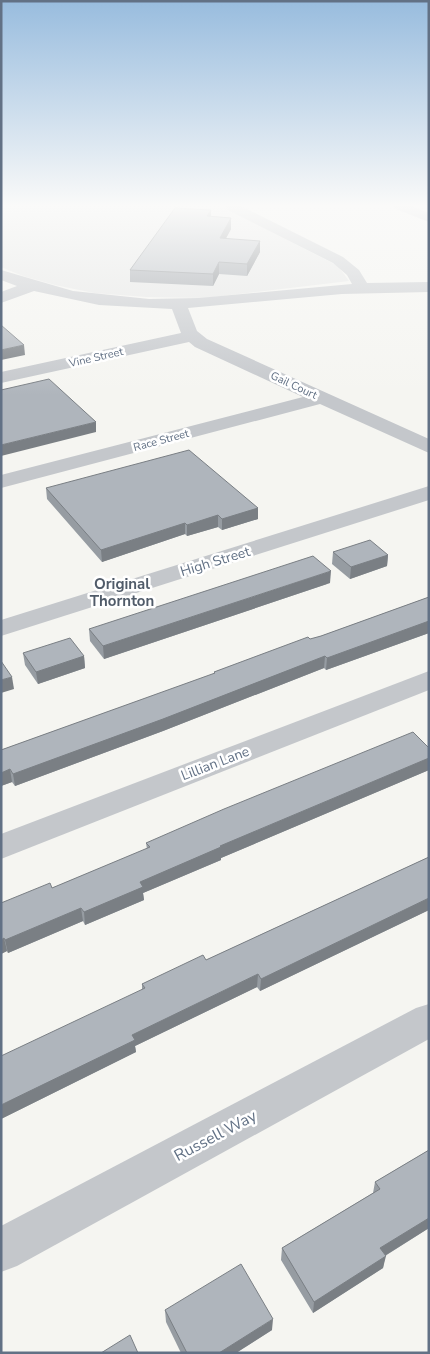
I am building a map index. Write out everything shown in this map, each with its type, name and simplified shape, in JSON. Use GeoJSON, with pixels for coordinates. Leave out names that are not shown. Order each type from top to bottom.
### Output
{"type":"FeatureCollection","features":[{"type":"Feature","properties":{"kind":"street"},"geometry":{"type":"LineString","coordinates":[[350,269],[354,272],[361,287]]}},
{"type":"Feature","properties":{"kind":"street"},"geometry":{"type":"LineString","coordinates":[[1,275],[32,286],[92,298],[178,304],[361,287],[429,287]]}},
{"type":"Feature","properties":{"kind":"street"},"geometry":{"type":"LineString","coordinates":[[1,298],[32,286]]}},
{"type":"Feature","properties":{"kind":"street"},"geometry":{"type":"LineString","coordinates":[[178,304],[182,318],[191,336]]}},
{"type":"Feature","properties":{"kind":"street","name":"Vine Street"},"geometry":{"type":"LineString","coordinates":[[1,378],[191,336]]}},
{"type":"Feature","properties":{"kind":"street","name":"Gail Court"},"geometry":{"type":"LineString","coordinates":[[191,336],[429,447]]}},
{"type":"Feature","properties":{"kind":"street","name":"Race Street"},"geometry":{"type":"LineString","coordinates":[[1,482],[321,398]]}},
{"type":"Feature","properties":{"kind":"street","name":"High Street"},"geometry":{"type":"LineString","coordinates":[[1,628],[429,493]]}},
{"type":"Feature","properties":{"kind":"street","name":"Lillian Lane"},"geometry":{"type":"LineString","coordinates":[[1,846],[429,680]]}},
{"type":"Feature","properties":{"kind":"street","name":"Russell Way"},"geometry":{"type":"LineString","coordinates":[[1,1250],[429,1020]]}},
{"type":"Feature","properties":{"kind":"shaded area"},"geometry":{"type":"Polygon","coordinates":[[[6,269],[340,269],[349,281],[205,298],[146,297],[94,293],[23,276],[6,269]]]}},
{"type":"Feature","properties":{"kind":"building"},"geometry":{"type":"Polygon","coordinates":[[[131,269],[215,269],[213,274],[131,269]]]}},
{"type":"Feature","properties":{"kind":"building"},"geometry":{"type":"Polygon","coordinates":[[[1,325],[24,345],[1,350],[1,325]]]}},
{"type":"Feature","properties":{"kind":"building"},"geometry":{"type":"Polygon","coordinates":[[[49,379],[96,422],[1,445],[1,390],[49,379]]]}},
{"type":"Feature","properties":{"kind":"building"},"geometry":{"type":"Polygon","coordinates":[[[189,450],[258,508],[222,519],[218,515],[187,525],[185,523],[101,550],[46,488],[189,450]]]}},
{"type":"Feature","properties":{"kind":"building"},"geometry":{"type":"Polygon","coordinates":[[[370,540],[388,555],[351,567],[333,552],[370,540]]]}},
{"type":"Feature","properties":{"kind":"building"},"geometry":{"type":"Polygon","coordinates":[[[313,556],[331,571],[103,646],[89,629],[313,556]]]}},
{"type":"Feature","properties":{"kind":"building"},"geometry":{"type":"Polygon","coordinates":[[[429,597],[429,621],[327,658],[325,656],[163,719],[13,774],[10,769],[1,773],[1,750],[215,673],[308,637],[310,639],[321,636],[429,597]]]}},
{"type":"Feature","properties":{"kind":"building"},"geometry":{"type":"Polygon","coordinates":[[[70,638],[84,656],[36,672],[23,653],[70,638]]]}},
{"type":"Feature","properties":{"kind":"building"},"geometry":{"type":"Polygon","coordinates":[[[1,661],[12,677],[1,680],[1,661]]]}},
{"type":"Feature","properties":{"kind":"building"},"geometry":{"type":"Polygon","coordinates":[[[413,732],[429,748],[429,758],[220,846],[140,882],[143,887],[84,912],[81,908],[1,940],[1,903],[50,883],[52,888],[150,847],[146,843],[224,809],[413,732]]]}},
{"type":"Feature","properties":{"kind":"building"},"geometry":{"type":"Polygon","coordinates":[[[429,857],[429,898],[261,979],[258,974],[132,1035],[135,1040],[1,1105],[1,1056],[145,988],[142,984],[203,955],[206,960],[429,857]]]}},
{"type":"Feature","properties":{"kind":"building"},"geometry":{"type":"Polygon","coordinates":[[[429,1150],[429,1218],[380,1248],[386,1256],[314,1302],[282,1248],[380,1189],[375,1182],[429,1150]]]}},
{"type":"Feature","properties":{"kind":"building"},"geometry":{"type":"Polygon","coordinates":[[[241,1264],[273,1319],[219,1353],[187,1353],[165,1310],[241,1264]]]}},
{"type":"Feature","properties":{"kind":"building"},"geometry":{"type":"Polygon","coordinates":[[[130,1335],[138,1353],[101,1353],[130,1335]]]}},
{"type":"Feature","properties":{"kind":"district","name":"Original Thornton"},"geometry":{"type":"Point","coordinates":[122,592]}}]}
